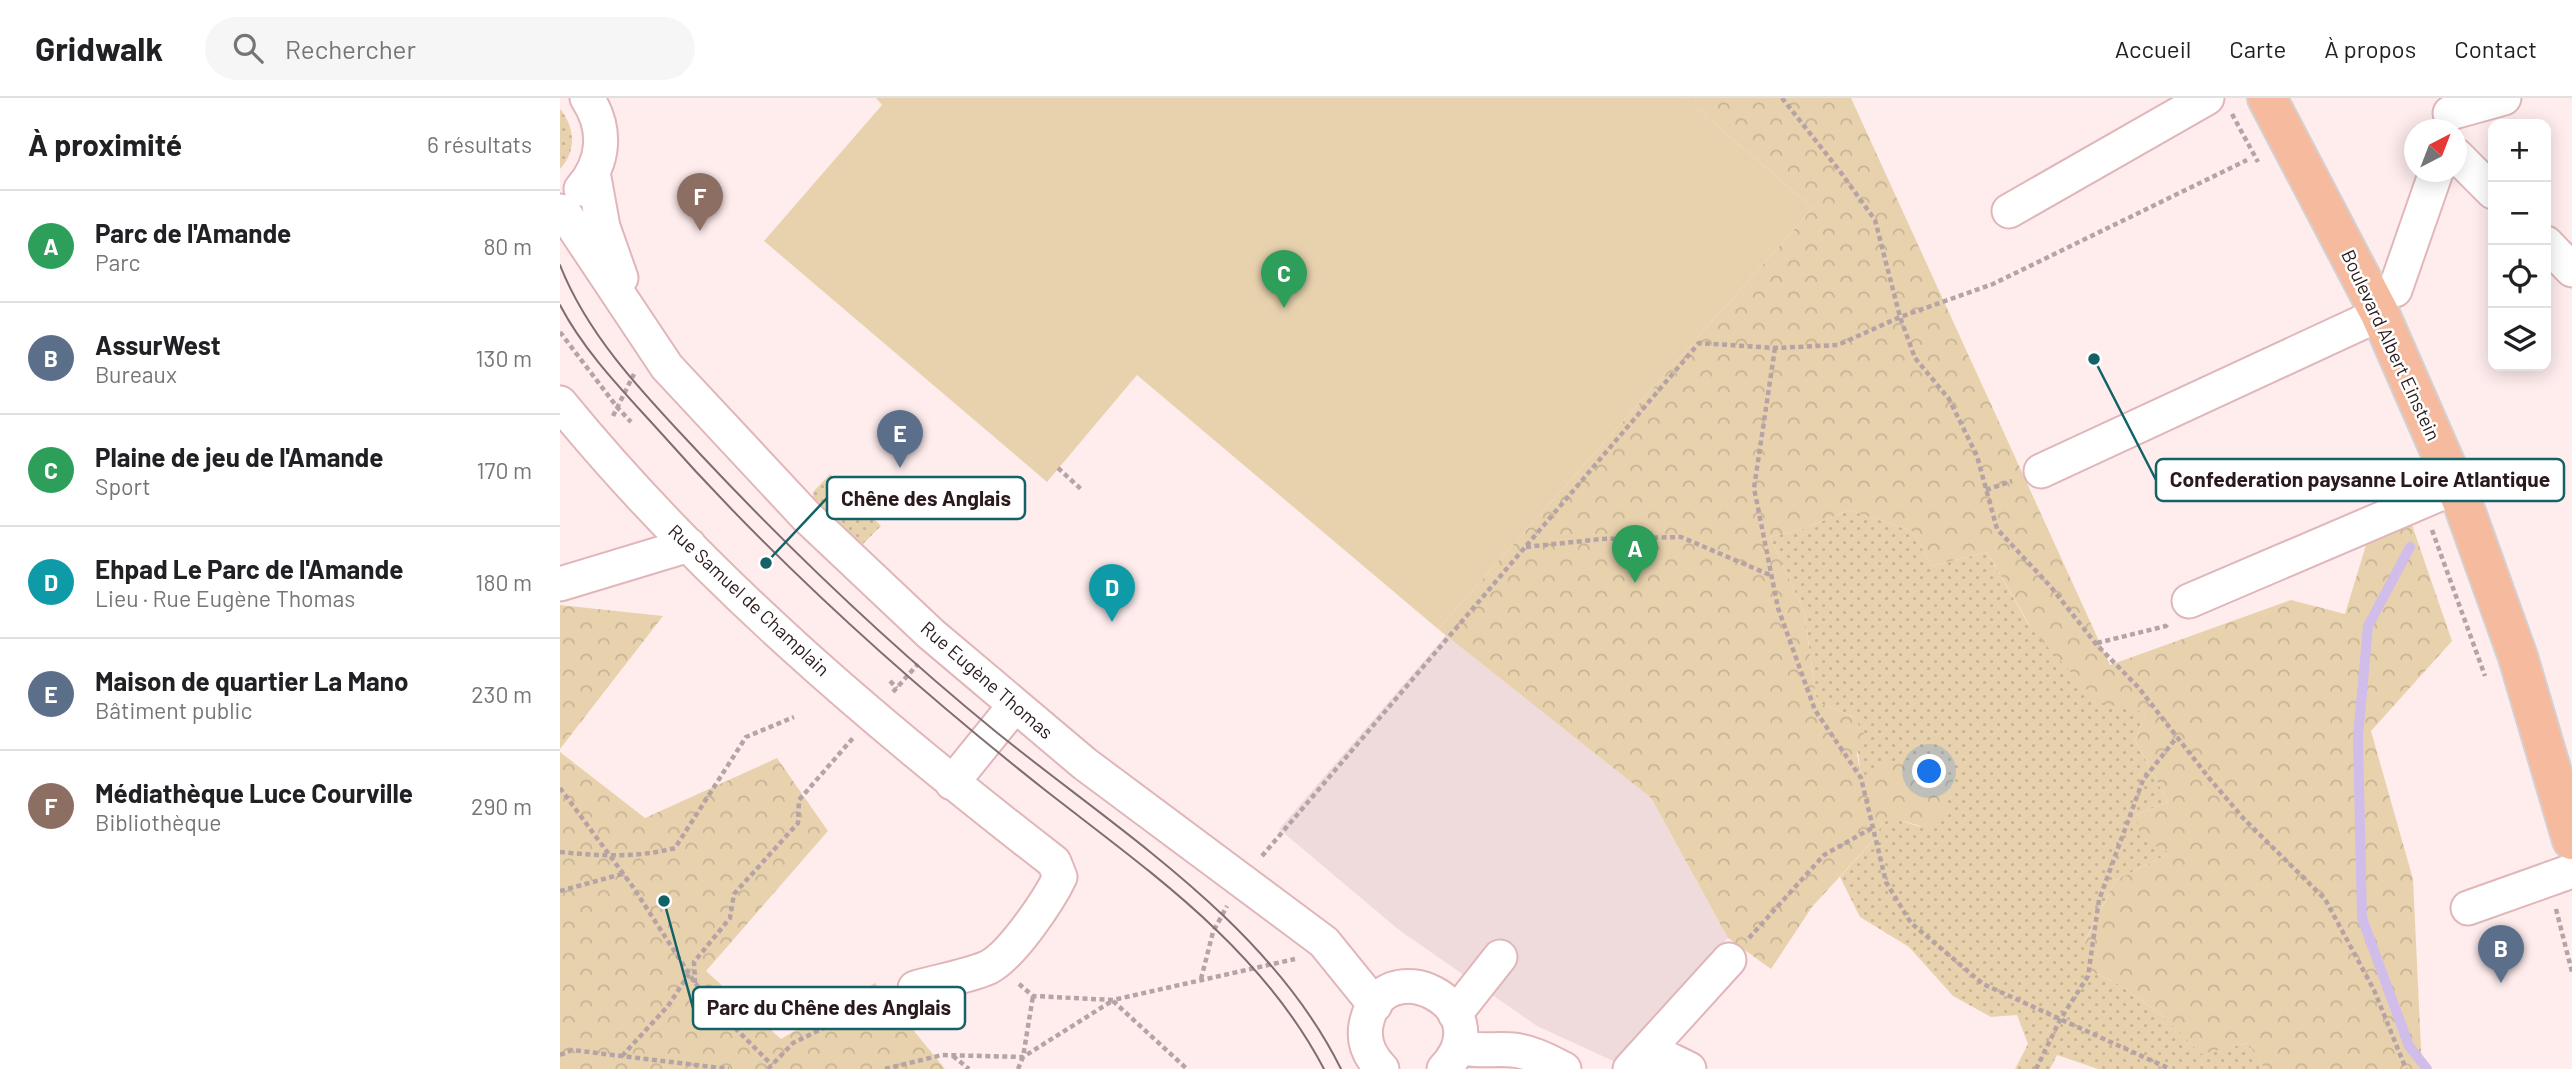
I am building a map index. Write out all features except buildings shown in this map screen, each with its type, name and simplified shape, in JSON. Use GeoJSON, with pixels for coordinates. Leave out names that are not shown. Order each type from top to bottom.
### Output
{"type":"FeatureCollection","features":[{"type":"Feature","properties":{"kind":"main road","name":"Boulevard Albert Einstein"},"geometry":{"type":"LineString","coordinates":[[2267,98],[2388,302],[2518,656],[2572,841]]}},
{"type":"Feature","properties":{"kind":"main road","name":"Boulevard Albert Einstein"},"geometry":{"type":"LineString","coordinates":[[2298,98],[2388,302],[2479,479],[2542,650],[2572,747]]}},
{"type":"Feature","properties":{"kind":"street"},"geometry":{"type":"LineString","coordinates":[[2009,211],[2207,98]]}},
{"type":"Feature","properties":{"kind":"street"},"geometry":{"type":"LineString","coordinates":[[2450,113],[2504,98]]}},
{"type":"Feature","properties":{"kind":"street"},"geometry":{"type":"LineString","coordinates":[[560,204],[583,187],[593,172],[601,148],[601,135],[589,99]]}},
{"type":"Feature","properties":{"kind":"street"},"geometry":{"type":"LineString","coordinates":[[2467,166],[2488,187]]}},
{"type":"Feature","properties":{"kind":"street","name":"Rue Eugène Thomas"},"geometry":{"type":"LineString","coordinates":[[593,172],[603,227],[635,317]]}},
{"type":"Feature","properties":{"kind":"street"},"geometry":{"type":"LineString","coordinates":[[2041,471],[2388,302],[2432,182]]}},
{"type":"Feature","properties":{"kind":"street","name":"Rue Eugène Thomas"},"geometry":{"type":"LineString","coordinates":[[560,211],[567,217],[667,367],[797,506],[931,634],[1085,764],[1324,942],[1375,1005]]}},
{"type":"Feature","properties":{"kind":"street"},"geometry":{"type":"LineString","coordinates":[[2548,245],[2572,270]]}},
{"type":"Feature","properties":{"kind":"street","name":"Rue Samuel de Champlain"},"geometry":{"type":"LineString","coordinates":[[560,403],[629,484],[799,650],[952,783],[1054,862],[1060,877],[1050,897],[1009,950],[994,962]]}},
{"type":"Feature","properties":{"kind":"street"},"geometry":{"type":"LineString","coordinates":[[2189,601],[2456,487]]}},
{"type":"Feature","properties":{"kind":"street"},"geometry":{"type":"LineString","coordinates":[[560,584],[689,545]]}},
{"type":"Feature","properties":{"kind":"street"},"geometry":{"type":"LineString","coordinates":[[952,783],[1015,705]]}},
{"type":"Feature","properties":{"kind":"street"},"geometry":{"type":"LineString","coordinates":[[2468,908],[2572,871]]}},
{"type":"Feature","properties":{"kind":"street"},"geometry":{"type":"LineString","coordinates":[[1452,1043],[1500,957]]}},
{"type":"Feature","properties":{"kind":"street"},"geometry":{"type":"LineString","coordinates":[[1639,1059],[1729,960]]}},
{"type":"Feature","properties":{"kind":"street"},"geometry":{"type":"LineString","coordinates":[[915,988],[990,967],[994,962]]}},
{"type":"Feature","properties":{"kind":"street"},"geometry":{"type":"LineString","coordinates":[[1382,1069],[1372,1056],[1366,1040],[1367,1022],[1375,1005],[1393,990],[1417,987],[1440,995],[1452,1043]]}},
{"type":"Feature","properties":{"kind":"street"},"geometry":{"type":"LineString","coordinates":[[1452,1043],[1470,1050],[1513,1050],[1536,1055],[1564,1069]]}},
{"type":"Feature","properties":{"kind":"street"},"geometry":{"type":"LineString","coordinates":[[1639,1059],[1689,1069]]}},
{"type":"Feature","properties":{"kind":"path"},"geometry":{"type":"LineString","coordinates":[[1782,98],[1875,220],[1900,317],[1914,358],[1949,399],[1977,456],[1997,529],[2051,587],[2096,644],[2137,687],[2244,819],[2325,899],[2374,990],[2406,1069]]}},
{"type":"Feature","properties":{"kind":"path"},"geometry":{"type":"LineString","coordinates":[[1241,882],[1699,343],[1775,348],[1838,345],[1900,317],[1993,284],[2246,160]]}},
{"type":"Feature","properties":{"kind":"path"},"geometry":{"type":"LineString","coordinates":[[560,332],[617,407],[632,422]]}},
{"type":"Feature","properties":{"kind":"path"},"geometry":{"type":"LineString","coordinates":[[1775,348],[1754,488],[1771,575],[1778,608],[1815,710],[1861,778],[1886,882],[1911,923],[1983,984],[2170,1069]]}},
{"type":"Feature","properties":{"kind":"path"},"geometry":{"type":"LineString","coordinates":[[598,449],[638,365]]}},
{"type":"Feature","properties":{"kind":"path"},"geometry":{"type":"LineString","coordinates":[[1058,468],[1082,490]]}},
{"type":"Feature","properties":{"kind":"path"},"geometry":{"type":"LineString","coordinates":[[1526,547],[1602,539],[1681,537],[1771,575]]}},
{"type":"Feature","properties":{"kind":"path"},"geometry":{"type":"LineString","coordinates":[[2096,644],[2166,626],[2189,601]]}},
{"type":"Feature","properties":{"kind":"path"},"geometry":{"type":"LineString","coordinates":[[890,681],[897,688]]}},
{"type":"Feature","properties":{"kind":"path"},"geometry":{"type":"LineString","coordinates":[[560,852],[607,855],[655,853],[675,848],[746,737],[793,717]]}},
{"type":"Feature","properties":{"kind":"path"},"geometry":{"type":"LineString","coordinates":[[2036,1069],[2060,1020],[2088,976],[2098,900],[2143,780],[2177,737]]}},
{"type":"Feature","properties":{"kind":"path"},"geometry":{"type":"LineString","coordinates":[[695,984],[694,962],[730,918],[734,894],[798,823],[799,800],[822,772]]}},
{"type":"Feature","properties":{"kind":"path"},"geometry":{"type":"LineString","coordinates":[[560,788],[622,874],[695,984],[770,1067],[793,1043],[874,1002],[915,988]]}},
{"type":"Feature","properties":{"kind":"path"},"geometry":{"type":"LineString","coordinates":[[1729,960],[1824,855],[1872,828]]}},
{"type":"Feature","properties":{"kind":"path"},"geometry":{"type":"LineString","coordinates":[[560,891],[622,874]]}},
{"type":"Feature","properties":{"kind":"path"},"geometry":{"type":"LineString","coordinates":[[1200,979],[1213,932]]}},
{"type":"Feature","properties":{"kind":"path"},"geometry":{"type":"LineString","coordinates":[[994,962],[1033,996],[1113,1000],[1297,959]]}},
{"type":"Feature","properties":{"kind":"path"},"geometry":{"type":"LineString","coordinates":[[622,1056],[668,1006],[689,974]]}},
{"type":"Feature","properties":{"kind":"path"},"geometry":{"type":"LineString","coordinates":[[1018,1069],[1023,1057],[1033,996]]}},
{"type":"Feature","properties":{"kind":"path"},"geometry":{"type":"LineString","coordinates":[[885,1069],[942,1055],[1023,1057],[1113,1000]]}},
{"type":"Feature","properties":{"kind":"path"},"geometry":{"type":"LineString","coordinates":[[1113,1000],[1187,1069]]}},
{"type":"Feature","properties":{"kind":"path"},"geometry":{"type":"LineString","coordinates":[[560,1055],[572,1050],[729,1069]]}},
{"type":"Feature","properties":{"kind":"path"},"geometry":{"type":"LineString","coordinates":[[953,1055],[969,1069]]}},
{"type":"Feature","properties":{"kind":"shaded area"},"geometry":{"type":"Polygon","coordinates":[[[1446,635],[1651,798],[1728,938],[1613,1061],[1537,1026],[1399,930],[1279,829],[1446,635]]]}},
{"type":"Feature","properties":{"kind":"green space"},"geometry":{"type":"Polygon","coordinates":[[[876,98],[1685,98],[1813,208],[1438,629],[1137,375],[1047,482],[764,241],[882,105],[876,98]]]}},
{"type":"Feature","properties":{"kind":"green space"},"geometry":{"type":"Polygon","coordinates":[[[1685,98],[1851,98],[2110,665],[2291,600],[2345,614],[2366,545],[2411,522],[2452,641],[2371,731],[2413,879],[2422,1069],[2265,1069],[2248,1043],[2201,1054],[2161,1014],[2118,984],[2085,969],[2085,942],[2116,880],[2170,853],[2141,839],[2136,815],[2168,802],[2135,740],[2146,713],[2098,702],[2033,631],[1987,552],[1932,566],[1912,531],[1849,510],[1803,529],[1770,537],[1804,612],[1817,702],[1854,717],[1864,734],[1857,754],[1861,778],[1879,766],[1928,756],[1953,780],[1941,819],[1927,828],[1903,821],[1882,821],[1877,836],[1812,907],[1771,969],[1728,938],[1651,798],[1438,629],[1813,208],[1685,98]]]}},
{"type":"Feature","properties":{"kind":"green space"},"geometry":{"type":"Polygon","coordinates":[[[560,109],[569,123],[572,139],[569,155],[560,169],[560,109]]]}},
{"type":"Feature","properties":{"kind":"green space"},"geometry":{"type":"Polygon","coordinates":[[[830,474],[881,526],[861,546],[813,497],[813,492],[830,474]]]}},
{"type":"Feature","properties":{"kind":"green space"},"geometry":{"type":"Polygon","coordinates":[[[1849,510],[1912,531],[1932,566],[1987,552],[2029,625],[2146,713],[2135,740],[2168,802],[2136,815],[2170,853],[2116,880],[2085,941],[2085,969],[2118,984],[2161,1014],[2201,1053],[2249,1043],[2265,1069],[2098,1069],[2057,1055],[2050,1069],[2015,1069],[2028,1044],[2017,1015],[1991,1017],[1953,996],[1909,947],[1860,917],[1840,877],[1877,836],[1882,821],[1902,821],[1921,827],[1861,778],[1854,717],[1817,702],[1804,612],[1770,537],[1803,529],[1849,510]]]}},
{"type":"Feature","properties":{"kind":"green space"},"geometry":{"type":"Polygon","coordinates":[[[560,605],[663,616],[560,749],[560,605]]]}},
{"type":"Feature","properties":{"kind":"green space"},"geometry":{"type":"Polygon","coordinates":[[[560,752],[645,818],[777,758],[828,831],[706,971],[781,1039],[875,983],[945,1069],[560,1069],[560,752]]]}},
{"type":"Feature","properties":{"kind":"waterway"},"geometry":{"type":"LineString","coordinates":[[2410,547],[2368,626],[2358,737],[2362,918],[2409,1046],[2427,1069]]}},
{"type":"Feature","properties":{"kind":"tram line"},"geometry":{"type":"LineString","coordinates":[[560,265],[572,292],[603,343],[661,412],[736,492],[807,563],[918,666],[995,731],[1140,843],[1232,924],[1274,969],[1311,1017],[1341,1069]]}},
{"type":"Feature","properties":{"kind":"tram line"},"geometry":{"type":"LineString","coordinates":[[560,305],[581,340],[606,372],[751,529],[845,620],[943,707],[1200,914],[1268,985],[1298,1025],[1324,1069]]}},
{"type":"Feature","properties":{"kind":"place","name":"Médiathèque Luce Courville"},"geometry":{"type":"Point","coordinates":[700,231]}},
{"type":"Feature","properties":{"kind":"place","name":"Plaine de jeu de l'Amande"},"geometry":{"type":"Point","coordinates":[1284,308]}},
{"type":"Feature","properties":{"kind":"place","name":"Confederation paysanne Loire Atlantique"},"geometry":{"type":"Point","coordinates":[2094,359]}},
{"type":"Feature","properties":{"kind":"place","name":"Maison de quartier La Mano"},"geometry":{"type":"Point","coordinates":[900,468]}},
{"type":"Feature","properties":{"kind":"place","name":"Chêne des Anglais"},"geometry":{"type":"Point","coordinates":[766,563]}},
{"type":"Feature","properties":{"kind":"place","name":"Parc de l'Amande"},"geometry":{"type":"Point","coordinates":[1635,583]}},
{"type":"Feature","properties":{"kind":"place","name":"Ehpad Le Parc de l'Amande"},"geometry":{"type":"Point","coordinates":[1112,622]}},
{"type":"Feature","properties":{"kind":"place","name":"Parc du Chêne des Anglais"},"geometry":{"type":"Point","coordinates":[664,901]}},
{"type":"Feature","properties":{"kind":"place","name":"AssurWest"},"geometry":{"type":"Point","coordinates":[2501,983]}}]}
